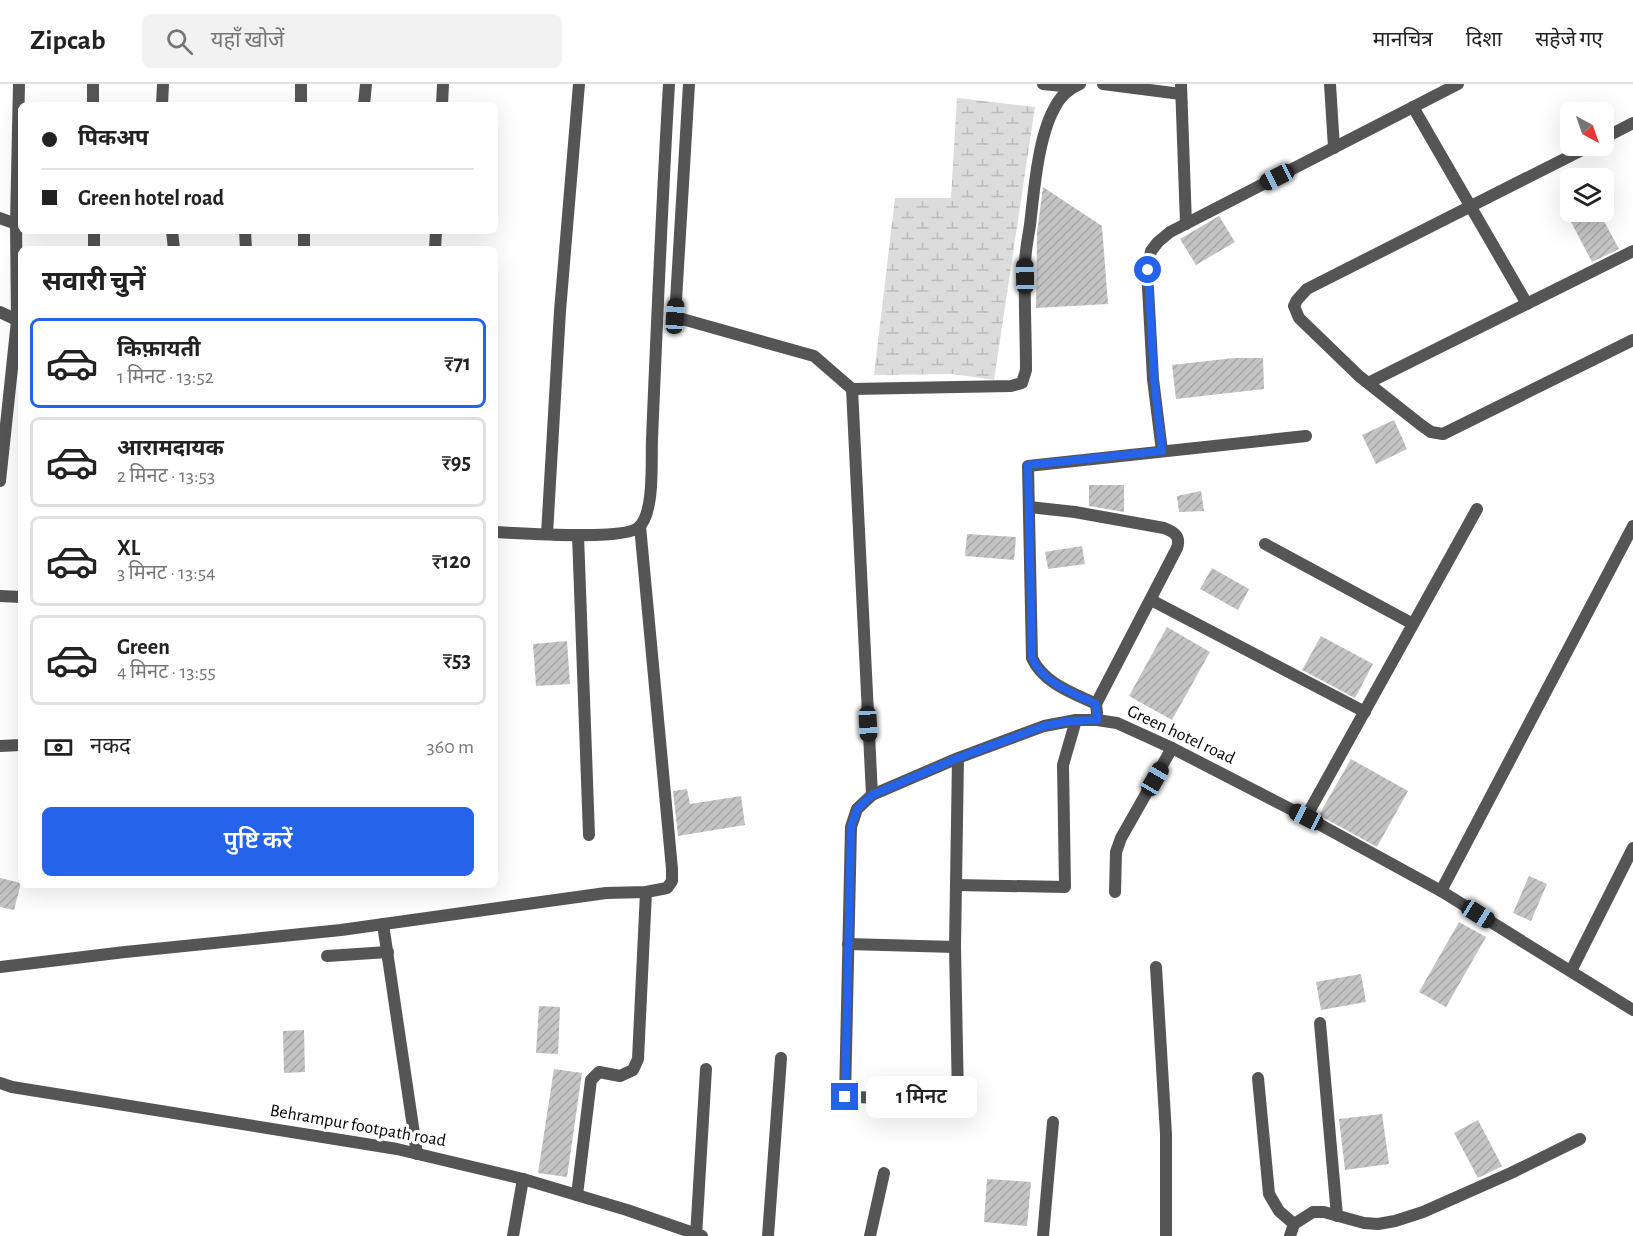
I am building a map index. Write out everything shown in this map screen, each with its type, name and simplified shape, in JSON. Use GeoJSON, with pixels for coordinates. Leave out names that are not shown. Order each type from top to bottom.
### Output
{"type":"FeatureCollection","features":[{"type":"Feature","properties":{"kind":"street"},"geometry":{"type":"LineString","coordinates":[[19,84],[19,102]]}},
{"type":"Feature","properties":{"kind":"street"},"geometry":{"type":"LineString","coordinates":[[93,84],[93,102]]}},
{"type":"Feature","properties":{"kind":"street"},"geometry":{"type":"LineString","coordinates":[[162,102],[163,84]]}},
{"type":"Feature","properties":{"kind":"street"},"geometry":{"type":"LineString","coordinates":[[301,84],[301,102]]}},
{"type":"Feature","properties":{"kind":"street"},"geometry":{"type":"LineString","coordinates":[[364,102],[366,84]]}},
{"type":"Feature","properties":{"kind":"street"},"geometry":{"type":"LineString","coordinates":[[442,102],[443,84]]}},
{"type":"Feature","properties":{"kind":"street"},"geometry":{"type":"LineString","coordinates":[[547,534],[560,311],[579,84]]}},
{"type":"Feature","properties":{"kind":"street"},"geometry":{"type":"LineString","coordinates":[[0,967],[383,924],[606,893],[646,892],[667,888],[672,881],[672,869],[640,526],[648,510],[651,475],[669,84]]}},
{"type":"Feature","properties":{"kind":"street"},"geometry":{"type":"LineString","coordinates":[[689,84],[675,316],[813,356],[852,389],[1011,386],[1022,383],[1026,370],[1025,264],[1034,190],[1046,128],[1053,109],[1063,95],[1076,86]]}},
{"type":"Feature","properties":{"kind":"street"},"geometry":{"type":"LineString","coordinates":[[1043,84],[1076,86]]}},
{"type":"Feature","properties":{"kind":"street"},"geometry":{"type":"LineString","coordinates":[[1103,84],[1181,89],[1186,224]]}},
{"type":"Feature","properties":{"kind":"street"},"geometry":{"type":"LineString","coordinates":[[1330,84],[1334,148]]}},
{"type":"Feature","properties":{"kind":"street"},"geometry":{"type":"LineString","coordinates":[[1162,451],[1154,379],[1148,270],[1151,251],[1158,242],[1170,232],[1458,84]]}},
{"type":"Feature","properties":{"kind":"street"},"geometry":{"type":"LineString","coordinates":[[1413,107],[1527,304]]}},
{"type":"Feature","properties":{"kind":"street"},"geometry":{"type":"LineString","coordinates":[[1614,133],[1633,123]]}},
{"type":"Feature","properties":{"kind":"street"},"geometry":{"type":"LineString","coordinates":[[18,131],[16,224],[18,289]]}},
{"type":"Feature","properties":{"kind":"street"},"geometry":{"type":"LineString","coordinates":[[1570,156],[1307,289],[1294,306],[1299,318],[1368,382],[1420,425],[1431,432],[1443,434],[1633,340]]}},
{"type":"Feature","properties":{"kind":"street"},"geometry":{"type":"LineString","coordinates":[[0,218],[16,224]]}},
{"type":"Feature","properties":{"kind":"street"},"geometry":{"type":"LineString","coordinates":[[1368,382],[1633,252]]}},
{"type":"Feature","properties":{"kind":"street"},"geometry":{"type":"LineString","coordinates":[[0,312],[18,321]]}},
{"type":"Feature","properties":{"kind":"street"},"geometry":{"type":"LineString","coordinates":[[0,481],[18,329]]}},
{"type":"Feature","properties":{"kind":"street"},"geometry":{"type":"LineString","coordinates":[[852,389],[872,795]]}},
{"type":"Feature","properties":{"kind":"street"},"geometry":{"type":"LineString","coordinates":[[1096,704],[1060,687],[1042,673],[1032,658],[1028,465],[1306,436]]}},
{"type":"Feature","properties":{"kind":"street"},"geometry":{"type":"LineString","coordinates":[[1029,507],[1076,512],[1152,525],[1175,533],[1178,540],[1177,548],[1096,704],[1097,720]]}},
{"type":"Feature","properties":{"kind":"street"},"geometry":{"type":"LineString","coordinates":[[1306,817],[1477,509]]}},
{"type":"Feature","properties":{"kind":"street"},"geometry":{"type":"LineString","coordinates":[[498,532],[578,535],[627,533],[640,526]]}},
{"type":"Feature","properties":{"kind":"street"},"geometry":{"type":"LineString","coordinates":[[1441,891],[1633,526]]}},
{"type":"Feature","properties":{"kind":"street"},"geometry":{"type":"LineString","coordinates":[[578,535],[589,835]]}},
{"type":"Feature","properties":{"kind":"street"},"geometry":{"type":"LineString","coordinates":[[1265,544],[1413,624]]}},
{"type":"Feature","properties":{"kind":"street"},"geometry":{"type":"LineString","coordinates":[[0,596],[18,597]]}},
{"type":"Feature","properties":{"kind":"street"},"geometry":{"type":"LineString","coordinates":[[1151,600],[1365,712]]}},
{"type":"Feature","properties":{"kind":"street"},"geometry":{"type":"LineString","coordinates":[[956,885],[1065,887],[1063,765],[1076,720]]}},
{"type":"Feature","properties":{"kind":"street","name":"Green hotel road"},"geometry":{"type":"LineString","coordinates":[[955,947],[958,1099],[845,1097],[851,827],[857,809],[872,795],[958,758],[1044,726],[1076,720],[1097,720],[1117,723],[1172,748],[1306,817],[1441,891],[1633,1010]]}},
{"type":"Feature","properties":{"kind":"street"},"geometry":{"type":"LineString","coordinates":[[0,746],[18,745]]}},
{"type":"Feature","properties":{"kind":"street"},"geometry":{"type":"LineString","coordinates":[[1115,892],[1116,852],[1121,838],[1172,748]]}},
{"type":"Feature","properties":{"kind":"street"},"geometry":{"type":"LineString","coordinates":[[848,944],[955,947],[958,758]]}},
{"type":"Feature","properties":{"kind":"street"},"geometry":{"type":"LineString","coordinates":[[1571,971],[1633,848]]}},
{"type":"Feature","properties":{"kind":"street"},"geometry":{"type":"LineString","coordinates":[[577,1195],[591,1080],[599,1072],[620,1077],[633,1070],[638,1059],[646,892]]}},
{"type":"Feature","properties":{"kind":"street"},"geometry":{"type":"LineString","coordinates":[[383,924],[417,1154]]}},
{"type":"Feature","properties":{"kind":"street"},"geometry":{"type":"LineString","coordinates":[[327,956],[388,952]]}},
{"type":"Feature","properties":{"kind":"street"},"geometry":{"type":"LineString","coordinates":[[1156,967],[1166,1134],[1166,1236]]}},
{"type":"Feature","properties":{"kind":"street"},"geometry":{"type":"LineString","coordinates":[[1320,1023],[1337,1216]]}},
{"type":"Feature","properties":{"kind":"street"},"geometry":{"type":"LineString","coordinates":[[768,1236],[781,1058]]}},
{"type":"Feature","properties":{"kind":"street"},"geometry":{"type":"LineString","coordinates":[[698,1235],[706,1069]]}},
{"type":"Feature","properties":{"kind":"street"},"geometry":{"type":"LineString","coordinates":[[1258,1078],[1269,1194],[1292,1230],[1313,1212],[1324,1212],[1364,1223],[1378,1224],[1395,1221],[1453,1199],[1580,1139]]}},
{"type":"Feature","properties":{"kind":"street","name":"Behrampur footpath road"},"geometry":{"type":"LineString","coordinates":[[0,1083],[12,1087],[397,1149],[523,1179],[698,1235]]}},
{"type":"Feature","properties":{"kind":"street"},"geometry":{"type":"LineString","coordinates":[[1043,1236],[1053,1122]]}},
{"type":"Feature","properties":{"kind":"street"},"geometry":{"type":"LineString","coordinates":[[870,1236],[884,1173]]}},
{"type":"Feature","properties":{"kind":"street"},"geometry":{"type":"LineString","coordinates":[[513,1236],[523,1179]]}},
{"type":"Feature","properties":{"kind":"green space"},"geometry":{"type":"Polygon","coordinates":[[[957,98],[1035,107],[994,380],[952,374],[874,375],[895,198],[951,198],[957,98]]]}},
{"type":"Feature","properties":{"kind":"building"},"geometry":{"type":"Polygon","coordinates":[[[1043,187],[1102,226],[1108,304],[1036,308],[1037,233],[1043,187]]]}},
{"type":"Feature","properties":{"kind":"building"},"geometry":{"type":"Polygon","coordinates":[[[1219,216],[1235,242],[1196,265],[1180,239],[1219,216]]]}},
{"type":"Feature","properties":{"kind":"building"},"geometry":{"type":"Polygon","coordinates":[[[1571,222],[1604,222],[1619,249],[1592,262],[1571,222]]]}},
{"type":"Feature","properties":{"kind":"building"},"geometry":{"type":"Polygon","coordinates":[[[1234,358],[1263,358],[1264,389],[1176,399],[1172,365],[1234,358]]]}},
{"type":"Feature","properties":{"kind":"building"},"geometry":{"type":"Polygon","coordinates":[[[1394,420],[1407,449],[1376,464],[1362,435],[1394,420]]]}},
{"type":"Feature","properties":{"kind":"building"},"geometry":{"type":"Polygon","coordinates":[[[1089,485],[1124,485],[1124,512],[1089,506],[1089,485]]]}},
{"type":"Feature","properties":{"kind":"building"},"geometry":{"type":"Polygon","coordinates":[[[1201,491],[1204,511],[1179,512],[1177,496],[1201,491]]]}},
{"type":"Feature","properties":{"kind":"building"},"geometry":{"type":"Polygon","coordinates":[[[967,534],[1016,537],[1014,560],[965,556],[967,534]]]}},
{"type":"Feature","properties":{"kind":"building"},"geometry":{"type":"Polygon","coordinates":[[[1082,546],[1085,564],[1048,569],[1045,552],[1082,546]]]}},
{"type":"Feature","properties":{"kind":"building"},"geometry":{"type":"Polygon","coordinates":[[[1212,568],[1249,589],[1238,610],[1200,589],[1212,568]]]}},
{"type":"Feature","properties":{"kind":"building"},"geometry":{"type":"Polygon","coordinates":[[[1167,627],[1210,652],[1172,720],[1129,696],[1167,627]]]}},
{"type":"Feature","properties":{"kind":"building"},"geometry":{"type":"Polygon","coordinates":[[[1321,636],[1373,664],[1355,698],[1302,670],[1321,636]]]}},
{"type":"Feature","properties":{"kind":"building"},"geometry":{"type":"Polygon","coordinates":[[[567,641],[570,684],[536,686],[533,644],[567,641]]]}},
{"type":"Feature","properties":{"kind":"building"},"geometry":{"type":"Polygon","coordinates":[[[1351,759],[1408,791],[1377,847],[1319,815],[1351,759]]]}},
{"type":"Feature","properties":{"kind":"building"},"geometry":{"type":"Polygon","coordinates":[[[687,789],[690,804],[741,796],[745,825],[678,836],[673,791],[687,789]]]}},
{"type":"Feature","properties":{"kind":"building"},"geometry":{"type":"Polygon","coordinates":[[[1529,876],[1547,884],[1531,921],[1513,913],[1529,876]]]}},
{"type":"Feature","properties":{"kind":"building"},"geometry":{"type":"Polygon","coordinates":[[[0,878],[18,882],[20,888],[14,910],[0,907],[0,878]]]}},
{"type":"Feature","properties":{"kind":"building"},"geometry":{"type":"Polygon","coordinates":[[[1459,922],[1486,937],[1446,1007],[1419,992],[1459,922]]]}},
{"type":"Feature","properties":{"kind":"building"},"geometry":{"type":"Polygon","coordinates":[[[1361,974],[1366,1002],[1321,1010],[1316,982],[1361,974]]]}},
{"type":"Feature","properties":{"kind":"building"},"geometry":{"type":"Polygon","coordinates":[[[539,1006],[560,1007],[558,1054],[536,1053],[539,1006]]]}},
{"type":"Feature","properties":{"kind":"building"},"geometry":{"type":"Polygon","coordinates":[[[304,1030],[305,1072],[284,1073],[283,1031],[304,1030]]]}},
{"type":"Feature","properties":{"kind":"building"},"geometry":{"type":"Polygon","coordinates":[[[554,1069],[582,1073],[567,1177],[538,1173],[554,1069]]]}},
{"type":"Feature","properties":{"kind":"building"},"geometry":{"type":"Polygon","coordinates":[[[1382,1114],[1389,1164],[1345,1170],[1339,1119],[1382,1114]]]}},
{"type":"Feature","properties":{"kind":"building"},"geometry":{"type":"Polygon","coordinates":[[[1478,1120],[1502,1166],[1478,1178],[1454,1133],[1478,1120]]]}},
{"type":"Feature","properties":{"kind":"building"},"geometry":{"type":"Polygon","coordinates":[[[987,1179],[1031,1182],[1027,1226],[984,1222],[987,1179]]]}},
{"type":"Feature","properties":{"kind":"route"},"geometry":{"type":"LineString","coordinates":[[845,1097],[851,827],[857,809],[872,795],[958,758],[1044,726],[1070,721],[1097,720],[1096,704],[1060,687],[1042,673],[1032,658],[1028,465],[1162,451],[1154,379],[1148,270]]}}]}
